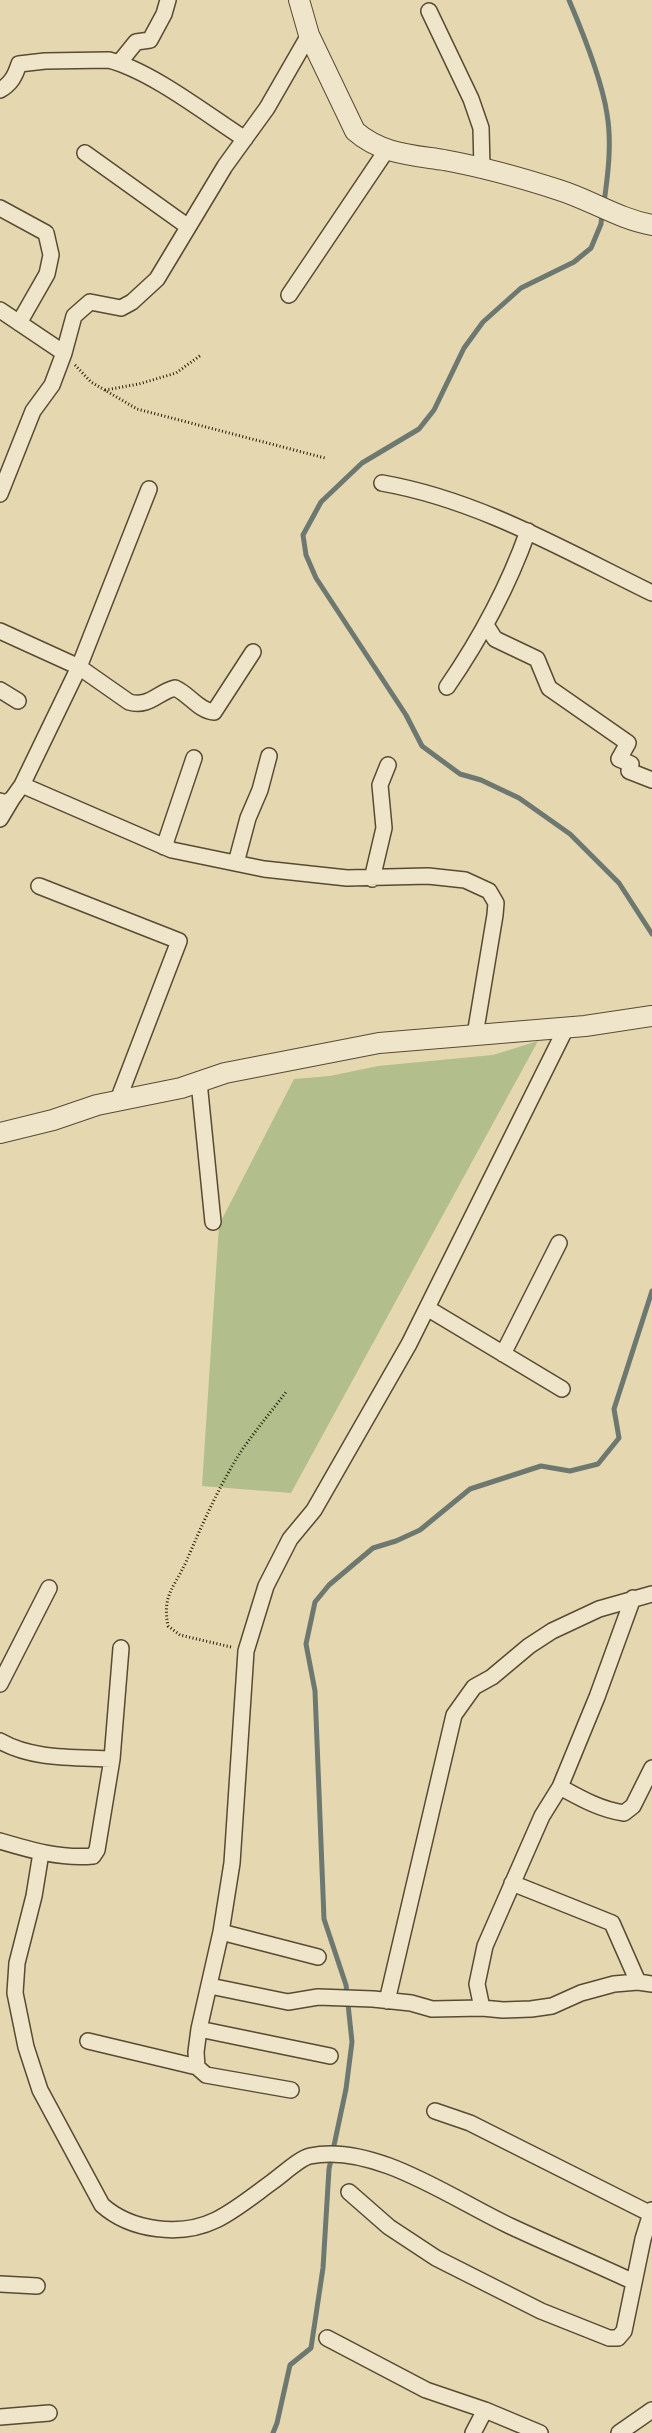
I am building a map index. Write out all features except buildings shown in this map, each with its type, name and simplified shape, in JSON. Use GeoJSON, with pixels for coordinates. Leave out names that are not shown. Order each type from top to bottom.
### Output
{"type":"FeatureCollection","features":[{"type":"Feature","properties":{"kind":"street"},"geometry":{"type":"LineString","coordinates":[[119,63],[136,42],[150,40],[164,14],[168,0]]}},
{"type":"Feature","properties":{"kind":"street"},"geometry":{"type":"LineString","coordinates":[[299,0],[309,35],[355,131],[365,140],[386,151],[482,168],[560,190],[643,223]]}},
{"type":"Feature","properties":{"kind":"street"},"geometry":{"type":"LineString","coordinates":[[429,12],[474,106],[481,128],[482,168]]}},
{"type":"Feature","properties":{"kind":"street"},"geometry":{"type":"LineString","coordinates":[[0,494],[33,411],[52,385],[64,354],[74,316],[90,302],[121,308],[132,302],[156,279],[187,226],[268,108],[309,35]]}},
{"type":"Feature","properties":{"kind":"street"},"geometry":{"type":"LineString","coordinates":[[0,90],[9,85],[15,76],[19,64],[109,60],[119,63],[159,84],[245,139]]}},
{"type":"Feature","properties":{"kind":"street"},"geometry":{"type":"LineString","coordinates":[[290,295],[386,151]]}},
{"type":"Feature","properties":{"kind":"street"},"geometry":{"type":"LineString","coordinates":[[85,154],[187,226]]}},
{"type":"Feature","properties":{"kind":"street"},"geometry":{"type":"LineString","coordinates":[[0,208],[46,233],[50,255],[47,274],[19,323]]}},
{"type":"Feature","properties":{"kind":"street"},"geometry":{"type":"LineString","coordinates":[[0,310],[64,354]]}},
{"type":"Feature","properties":{"kind":"street"},"geometry":{"type":"LineString","coordinates":[[382,483],[418,489],[498,517],[601,566],[652,594]]}},
{"type":"Feature","properties":{"kind":"street"},"geometry":{"type":"LineString","coordinates":[[0,818],[6,800],[22,786],[79,668],[149,489]]}},
{"type":"Feature","properties":{"kind":"street"},"geometry":{"type":"LineString","coordinates":[[447,687],[486,626],[520,553],[528,531]]}},
{"type":"Feature","properties":{"kind":"street"},"geometry":{"type":"LineString","coordinates":[[486,626],[495,639],[537,659],[549,688],[628,743],[618,759],[632,764],[629,771],[652,780]]}},
{"type":"Feature","properties":{"kind":"street"},"geometry":{"type":"LineString","coordinates":[[0,631],[79,668],[129,702],[139,705],[151,701],[167,690],[176,688],[187,694],[207,711],[214,712],[253,652]]}},
{"type":"Feature","properties":{"kind":"street"},"geometry":{"type":"LineString","coordinates":[[0,690],[18,701]]}},
{"type":"Feature","properties":{"kind":"street"},"geometry":{"type":"LineString","coordinates":[[236,863],[248,818],[260,790],[269,756]]}},
{"type":"Feature","properties":{"kind":"street"},"geometry":{"type":"LineString","coordinates":[[164,847],[194,758]]}},
{"type":"Feature","properties":{"kind":"street"},"geometry":{"type":"LineString","coordinates":[[372,879],[384,828],[380,785],[388,765]]}},
{"type":"Feature","properties":{"kind":"street"},"geometry":{"type":"LineString","coordinates":[[22,786],[164,847],[264,869],[372,879],[428,876],[465,880],[489,891],[496,903],[495,916],[474,1035]]}},
{"type":"Feature","properties":{"kind":"street"},"geometry":{"type":"LineString","coordinates":[[39,886],[179,941],[118,1100]]}},
{"type":"Feature","properties":{"kind":"street"},"geometry":{"type":"LineString","coordinates":[[0,1133],[53,1120],[118,1100],[181,1088],[225,1073],[379,1043],[585,1026],[652,1016]]}},
{"type":"Feature","properties":{"kind":"street"},"geometry":{"type":"LineString","coordinates":[[197,2067],[196,2052],[199,2029],[221,1932],[232,1863],[246,1651],[266,1586],[290,1539],[314,1510],[404,1353],[567,1026]]}},
{"type":"Feature","properties":{"kind":"street"},"geometry":{"type":"LineString","coordinates":[[199,1082],[213,1222]]}},
{"type":"Feature","properties":{"kind":"street"},"geometry":{"type":"LineString","coordinates":[[504,1354],[559,1243]]}},
{"type":"Feature","properties":{"kind":"street"},"geometry":{"type":"LineString","coordinates":[[427,1308],[562,1389]]}},
{"type":"Feature","properties":{"kind":"street"},"geometry":{"type":"LineString","coordinates":[[0,1684],[48,1588]]}},
{"type":"Feature","properties":{"kind":"street"},"geometry":{"type":"LineString","coordinates":[[380,2000],[454,1715],[474,1687],[492,1677],[552,1631],[591,1612],[652,1594]]}},
{"type":"Feature","properties":{"kind":"street"},"geometry":{"type":"LineString","coordinates":[[482,2008],[477,1984],[485,1946],[542,1816],[560,1787],[597,1697],[634,1598]]}},
{"type":"Feature","properties":{"kind":"street"},"geometry":{"type":"LineString","coordinates":[[0,1841],[41,1853],[82,1857],[93,1856],[97,1850],[112,1759],[121,1648]]}},
{"type":"Feature","properties":{"kind":"street"},"geometry":{"type":"LineString","coordinates":[[0,1741],[11,1747],[31,1753],[112,1759]]}},
{"type":"Feature","properties":{"kind":"street"},"geometry":{"type":"LineString","coordinates":[[560,1787],[584,1800],[614,1812],[624,1813],[633,1806],[652,1768]]}},
{"type":"Feature","properties":{"kind":"street"},"geometry":{"type":"LineString","coordinates":[[41,1853],[34,1896],[17,1963],[15,1993],[26,2047],[40,2090],[102,2205],[114,2215],[130,2222],[154,2228],[194,2227],[216,2220],[308,2156],[356,2156],[425,2181],[508,2225],[634,2282]]}},
{"type":"Feature","properties":{"kind":"street"},"geometry":{"type":"LineString","coordinates":[[210,1986],[288,2002],[318,1997],[411,2003],[432,2009],[482,2008],[531,2010],[552,2006],[581,1993],[614,1984],[645,1983],[612,1923],[512,1883]]}},
{"type":"Feature","properties":{"kind":"street"},"geometry":{"type":"LineString","coordinates":[[221,1932],[318,1957]]}},
{"type":"Feature","properties":{"kind":"street"},"geometry":{"type":"LineString","coordinates":[[199,2029],[330,2056]]}},
{"type":"Feature","properties":{"kind":"street"},"geometry":{"type":"LineString","coordinates":[[88,2041],[197,2067],[206,2075],[290,2090]]}},
{"type":"Feature","properties":{"kind":"street"},"geometry":{"type":"LineString","coordinates":[[350,2192],[389,2227],[436,2258],[541,2311],[602,2336],[618,2338],[624,2331],[651,2212],[470,2123],[435,2111]]}},
{"type":"Feature","properties":{"kind":"street"},"geometry":{"type":"LineString","coordinates":[[0,2284],[37,2286]]}},
{"type":"Feature","properties":{"kind":"street"},"geometry":{"type":"LineString","coordinates":[[327,2338],[426,2390],[485,2410],[540,2433]]}},
{"type":"Feature","properties":{"kind":"street"},"geometry":{"type":"LineString","coordinates":[[473,2433],[485,2410]]}},
{"type":"Feature","properties":{"kind":"street"},"geometry":{"type":"LineString","coordinates":[[620,2433],[652,2410]]}},
{"type":"Feature","properties":{"kind":"street"},"geometry":{"type":"LineString","coordinates":[[0,2418],[49,2413]]}},
{"type":"Feature","properties":{"kind":"path"},"geometry":{"type":"LineString","coordinates":[[64,354],[91,382],[137,409],[325,458]]}},
{"type":"Feature","properties":{"kind":"path"},"geometry":{"type":"LineString","coordinates":[[105,390],[139,384],[176,373],[201,355]]}},
{"type":"Feature","properties":{"kind":"path"},"geometry":{"type":"LineString","coordinates":[[246,1651],[180,1635],[168,1626],[165,1609],[171,1588],[179,1578],[206,1515],[241,1452],[286,1392]]}},
{"type":"Feature","properties":{"kind":"green space"},"geometry":{"type":"Polygon","coordinates":[[[538,1041],[291,1493],[202,1486],[219,1225],[294,1079],[330,1076],[378,1066],[493,1055],[538,1041]]]}},
{"type":"Feature","properties":{"kind":"waterway"},"geometry":{"type":"LineString","coordinates":[[569,0],[586,42],[605,101],[609,147],[604,203]]}},
{"type":"Feature","properties":{"kind":"waterway"},"geometry":{"type":"LineString","coordinates":[[602,214],[601,224],[591,248],[574,262],[521,288],[483,322],[464,348],[434,410],[419,429],[362,463],[321,502],[303,535],[306,555],[316,578],[406,715],[422,746],[460,774],[481,780],[519,798],[570,834],[619,883],[652,934]]}},
{"type":"Feature","properties":{"kind":"waterway"},"geometry":{"type":"LineString","coordinates":[[273,2433],[290,2365],[311,2348],[323,2268],[329,2169],[346,2089],[352,2042],[346,1985],[324,1919],[315,1691],[306,1644],[315,1602],[329,1585],[373,1548],[396,1541],[420,1530],[470,1489],[541,1466],[570,1471],[598,1464],[619,1438],[614,1409],[652,1291]]}}]}
